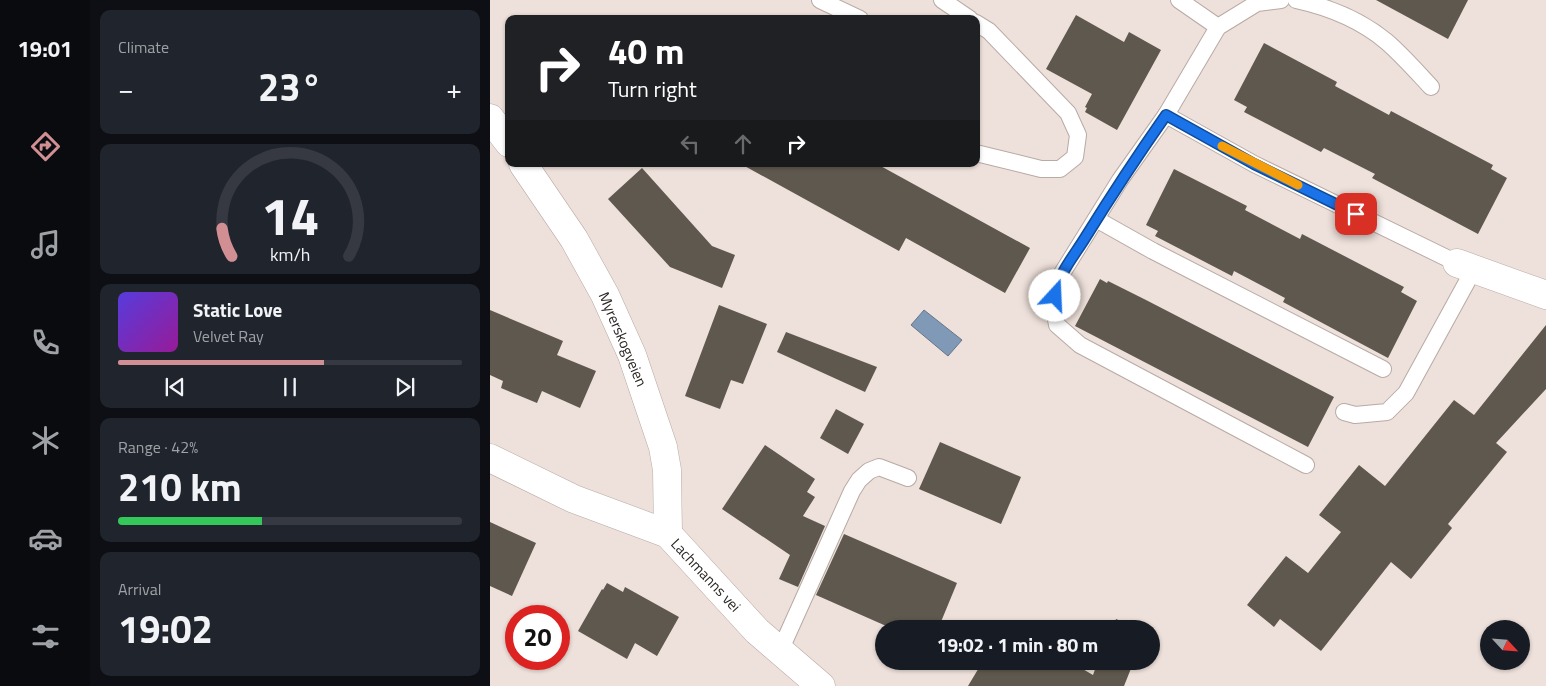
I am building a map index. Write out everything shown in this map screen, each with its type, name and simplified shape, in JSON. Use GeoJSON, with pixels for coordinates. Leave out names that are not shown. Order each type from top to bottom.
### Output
{"type":"FeatureCollection","features":[{"type":"Feature","properties":{"kind":"street"},"geometry":{"type":"LineString","coordinates":[[490,118],[505,138]]}},
{"type":"Feature","properties":{"kind":"street","name":"Myrerskogveien"},"geometry":{"type":"LineString","coordinates":[[525,167],[574,239],[605,295],[632,355],[663,447],[667,470],[668,534]]}},
{"type":"Feature","properties":{"kind":"street"},"geometry":{"type":"LineString","coordinates":[[1465,266],[1546,295]]}},
{"type":"Feature","properties":{"kind":"street","name":"Lachmanns vei"},"geometry":{"type":"LineString","coordinates":[[490,458],[574,499],[668,534],[758,631],[821,686]]}},
{"type":"Feature","properties":{"kind":"lane"},"geometry":{"type":"LineString","coordinates":[[820,0],[852,15]]}},
{"type":"Feature","properties":{"kind":"lane"},"geometry":{"type":"LineString","coordinates":[[942,0],[964,15]]}},
{"type":"Feature","properties":{"kind":"lane"},"geometry":{"type":"LineString","coordinates":[[1179,0],[1218,27]]}},
{"type":"Feature","properties":{"kind":"lane"},"geometry":{"type":"LineString","coordinates":[[1280,0],[1257,3],[1218,27],[1166,115],[1120,180],[1056,283],[1054,308],[1057,325],[1080,345],[1306,466]]}},
{"type":"Feature","properties":{"kind":"lane"},"geometry":{"type":"LineString","coordinates":[[1296,0],[1316,4],[1353,20],[1387,42],[1431,87]]}},
{"type":"Feature","properties":{"kind":"lane"},"geometry":{"type":"LineString","coordinates":[[980,26],[990,32],[1068,113],[1078,135],[1075,157],[1060,168],[1041,169],[980,154]]}},
{"type":"Feature","properties":{"kind":"lane"},"geometry":{"type":"LineString","coordinates":[[1166,115],[1254,164],[1465,266],[1406,393],[1387,412],[1355,414],[1344,412]]}},
{"type":"Feature","properties":{"kind":"lane"},"geometry":{"type":"LineString","coordinates":[[1096,219],[1153,251],[1383,369]]}},
{"type":"Feature","properties":{"kind":"lane"},"geometry":{"type":"LineString","coordinates":[[780,650],[839,518],[859,480],[869,471],[879,467],[908,478]]}},
{"type":"Feature","properties":{"kind":"water"},"geometry":{"type":"Polygon","coordinates":[[[924,310],[962,340],[948,356],[911,325],[924,310]]]}},
{"type":"Feature","properties":{"kind":"building"},"geometry":{"type":"Polygon","coordinates":[[[1376,0],[1468,0],[1448,39],[1376,0]]]}},
{"type":"Feature","properties":{"kind":"building"},"geometry":{"type":"Polygon","coordinates":[[[1076,15],[1124,42],[1129,32],[1161,50],[1117,130],[1085,112],[1087,108],[1085,107],[1092,94],[1046,69],[1076,15]]]}},
{"type":"Feature","properties":{"kind":"building"},"geometry":{"type":"Polygon","coordinates":[[[1264,43],[1337,82],[1335,86],[1389,115],[1391,111],[1493,165],[1491,169],[1507,178],[1478,234],[1372,178],[1375,174],[1324,148],[1321,152],[1244,112],[1247,107],[1234,100],[1264,43]]]}},
{"type":"Feature","properties":{"kind":"building"},"geometry":{"type":"Polygon","coordinates":[[[746,167],[882,167],[1030,248],[1005,293],[906,238],[899,251],[746,167]]]}},
{"type":"Feature","properties":{"kind":"building"},"geometry":{"type":"Polygon","coordinates":[[[642,168],[712,246],[735,255],[722,288],[670,267],[608,199],[642,168]]]}},
{"type":"Feature","properties":{"kind":"building"},"geometry":{"type":"Polygon","coordinates":[[[1174,169],[1247,206],[1245,210],[1300,239],[1302,234],[1404,287],[1401,292],[1417,301],[1388,358],[1283,302],[1285,298],[1234,271],[1232,276],[1155,236],[1158,231],[1146,225],[1174,169]]]}},
{"type":"Feature","properties":{"kind":"building"},"geometry":{"type":"Polygon","coordinates":[[[1100,279],[1107,283],[1108,281],[1146,300],[1334,397],[1308,447],[1075,326],[1100,279]]]}},
{"type":"Feature","properties":{"kind":"building"},"geometry":{"type":"Polygon","coordinates":[[[719,305],[767,324],[743,384],[731,380],[720,409],[685,396],[719,305]]]}},
{"type":"Feature","properties":{"kind":"building"},"geometry":{"type":"Polygon","coordinates":[[[490,310],[563,341],[557,355],[596,371],[580,408],[542,391],[537,403],[501,388],[503,381],[490,375],[490,310]]]}},
{"type":"Feature","properties":{"kind":"building"},"geometry":{"type":"Polygon","coordinates":[[[1546,325],[1546,389],[1496,443],[1507,452],[1448,524],[1452,528],[1411,579],[1391,562],[1321,651],[1280,619],[1274,627],[1247,605],[1286,556],[1308,573],[1341,532],[1319,515],[1359,465],[1385,486],[1454,400],[1474,415],[1546,325]]]}},
{"type":"Feature","properties":{"kind":"building"},"geometry":{"type":"Polygon","coordinates":[[[786,332],[877,367],[865,392],[777,352],[786,332]]]}},
{"type":"Feature","properties":{"kind":"building"},"geometry":{"type":"Polygon","coordinates":[[[836,409],[864,424],[848,454],[820,438],[836,409]]]}},
{"type":"Feature","properties":{"kind":"building"},"geometry":{"type":"Polygon","coordinates":[[[940,442],[1021,477],[1001,524],[919,489],[940,442]]]}},
{"type":"Feature","properties":{"kind":"building"},"geometry":{"type":"Polygon","coordinates":[[[765,445],[815,479],[807,492],[815,497],[803,516],[825,526],[798,587],[779,579],[790,555],[722,509],[765,445]]]}},
{"type":"Feature","properties":{"kind":"building"},"geometry":{"type":"Polygon","coordinates":[[[490,522],[536,543],[512,596],[490,586],[490,522]]]}},
{"type":"Feature","properties":{"kind":"building"},"geometry":{"type":"Polygon","coordinates":[[[844,534],[957,583],[942,620],[875,621],[816,595],[844,534]]]}},
{"type":"Feature","properties":{"kind":"building"},"geometry":{"type":"Polygon","coordinates":[[[607,583],[623,592],[625,587],[679,617],[657,656],[635,643],[627,659],[578,631],[607,583]]]}},
{"type":"Feature","properties":{"kind":"building"},"geometry":{"type":"Polygon","coordinates":[[[978,670],[1084,670],[1093,675],[1095,670],[1130,670],[1124,686],[968,686],[978,670]]]}},
{"type":"Feature","properties":{"kind":"slow traffic"},"geometry":{"type":"LineString","coordinates":[[1222,146],[1298,185]]}},
{"type":"Feature","properties":{"kind":"route"},"geometry":{"type":"LineString","coordinates":[[1055,296],[1056,283],[1120,180],[1166,115],[1254,164],[1356,214]]}}]}
